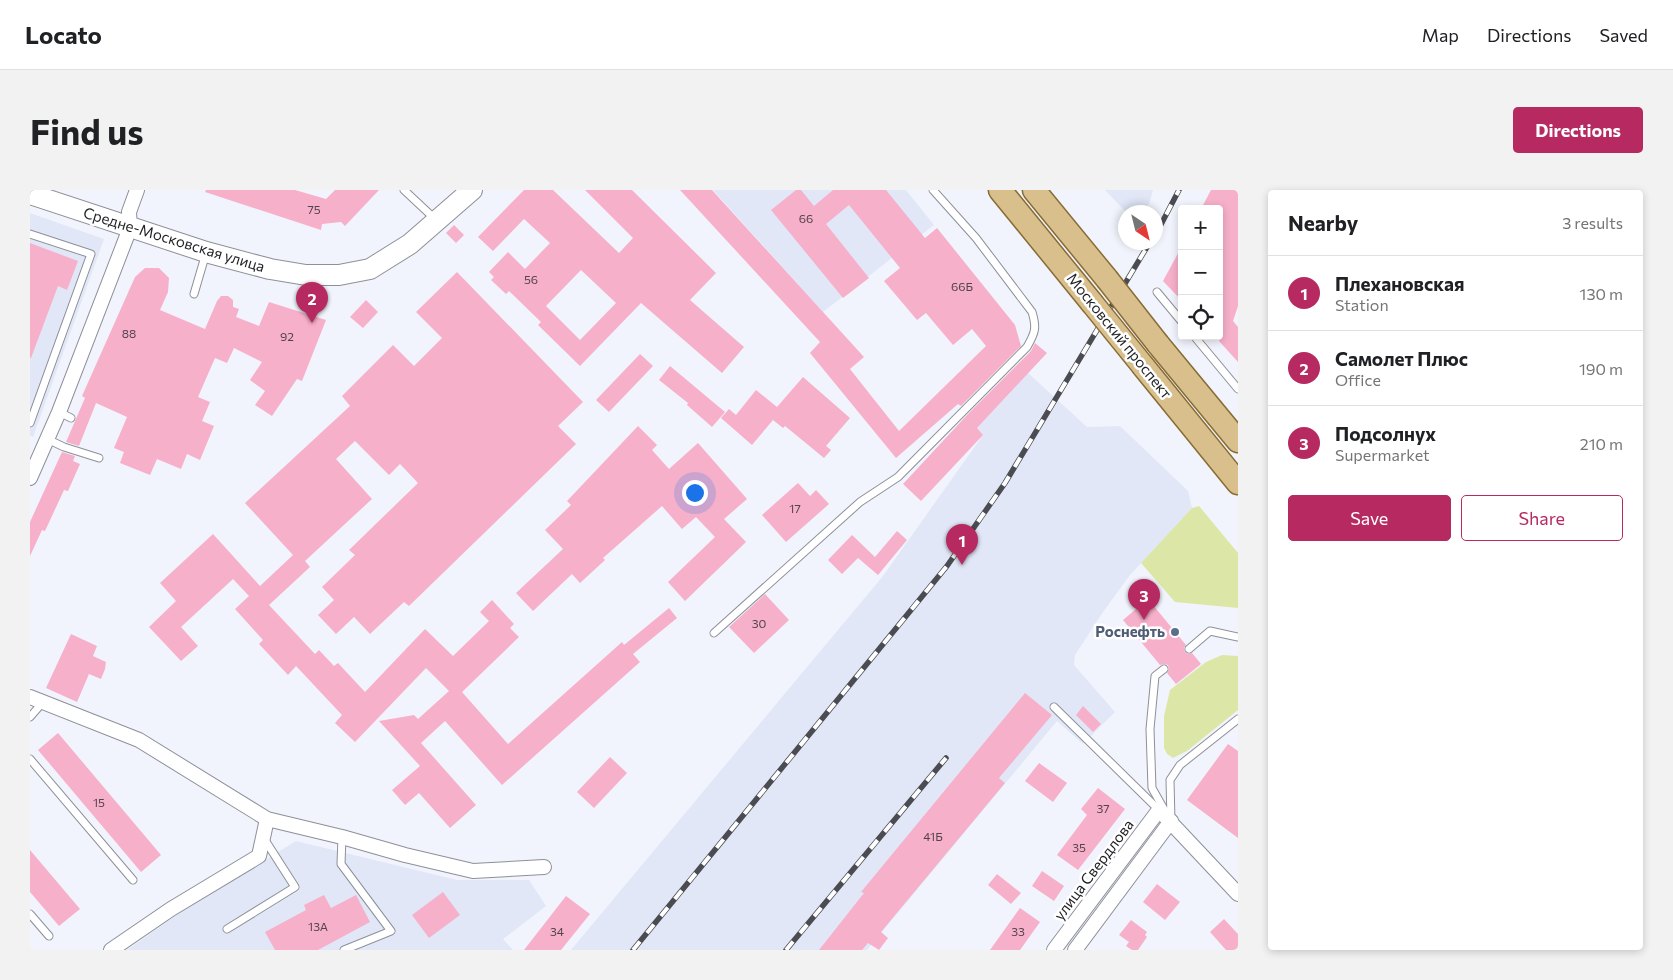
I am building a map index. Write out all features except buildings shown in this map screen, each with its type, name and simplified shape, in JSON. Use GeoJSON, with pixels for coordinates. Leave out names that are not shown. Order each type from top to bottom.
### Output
{"type":"FeatureCollection","features":[{"type":"Feature","properties":{"kind":"main road","name":"Московский проспект"},"geometry":{"type":"LineString","coordinates":[[1000,190],[1238,483]]}},
{"type":"Feature","properties":{"kind":"main road","name":"Московский проспект"},"geometry":{"type":"LineString","coordinates":[[1034,190],[1238,441]]}},
{"type":"Feature","properties":{"kind":"street"},"geometry":{"type":"LineString","coordinates":[[30,478],[47,439],[65,415],[130,228],[130,212],[137,190]]}},
{"type":"Feature","properties":{"kind":"street","name":"Средне-Московская улица"},"geometry":{"type":"LineString","coordinates":[[30,194],[206,252],[270,269],[306,275],[339,275],[370,269],[410,244],[472,190]]}},
{"type":"Feature","properties":{"kind":"street"},"geometry":{"type":"LineString","coordinates":[[36,700],[139,740],[267,819],[342,837],[405,855],[473,870],[544,867]]}},
{"type":"Feature","properties":{"kind":"street"},"geometry":{"type":"LineString","coordinates":[[1159,810],[1238,894]]}},
{"type":"Feature","properties":{"kind":"street","name":"улица Свердлова"},"geometry":{"type":"LineString","coordinates":[[1054,950],[1159,810]]}},
{"type":"Feature","properties":{"kind":"street"},"geometry":{"type":"LineString","coordinates":[[111,950],[171,909],[258,856],[267,819]]}},
{"type":"Feature","properties":{"kind":"street"},"geometry":{"type":"LineString","coordinates":[[1076,950],[1171,821]]}},
{"type":"Feature","properties":{"kind":"lane"},"geometry":{"type":"LineString","coordinates":[[404,190],[436,220]]}},
{"type":"Feature","properties":{"kind":"lane"},"geometry":{"type":"LineString","coordinates":[[714,633],[860,502],[898,476],[1027,347],[1035,333],[1035,322],[1032,312],[976,238],[933,190]]}},
{"type":"Feature","properties":{"kind":"lane"},"geometry":{"type":"LineString","coordinates":[[30,234],[91,254],[33,406],[30,423]]}},
{"type":"Feature","properties":{"kind":"lane"},"geometry":{"type":"LineString","coordinates":[[194,294],[206,252]]}},
{"type":"Feature","properties":{"kind":"lane"},"geometry":{"type":"LineString","coordinates":[[1156,292],[1178,317]]}},
{"type":"Feature","properties":{"kind":"lane"},"geometry":{"type":"LineString","coordinates":[[1197,340],[1238,389]]}},
{"type":"Feature","properties":{"kind":"lane"},"geometry":{"type":"LineString","coordinates":[[47,439],[64,447],[99,458]]}},
{"type":"Feature","properties":{"kind":"lane"},"geometry":{"type":"LineString","coordinates":[[1189,649],[1210,631],[1238,637]]}},
{"type":"Feature","properties":{"kind":"lane"},"geometry":{"type":"LineString","coordinates":[[1164,669],[1155,676],[1150,730],[1152,788],[1171,821]]}},
{"type":"Feature","properties":{"kind":"lane"},"geometry":{"type":"LineString","coordinates":[[30,717],[36,700]]}},
{"type":"Feature","properties":{"kind":"lane"},"geometry":{"type":"LineString","coordinates":[[1054,707],[1159,810]]}},
{"type":"Feature","properties":{"kind":"lane"},"geometry":{"type":"LineString","coordinates":[[1171,821],[1170,780],[1180,765],[1238,719]]}},
{"type":"Feature","properties":{"kind":"lane"},"geometry":{"type":"LineString","coordinates":[[30,759],[133,880]]}},
{"type":"Feature","properties":{"kind":"lane"},"geometry":{"type":"LineString","coordinates":[[228,929],[295,887],[263,837]]}},
{"type":"Feature","properties":{"kind":"lane"},"geometry":{"type":"LineString","coordinates":[[342,837],[341,864],[391,930],[344,950]]}},
{"type":"Feature","properties":{"kind":"lane"},"geometry":{"type":"LineString","coordinates":[[30,914],[49,936]]}},
{"type":"Feature","properties":{"kind":"shaded area"},"geometry":{"type":"Polygon","coordinates":[[[713,190],[906,190],[934,225],[823,312],[713,190]]]}},
{"type":"Feature","properties":{"kind":"shaded area"},"geometry":{"type":"Polygon","coordinates":[[[1105,190],[1153,190],[1148,205],[1119,205],[1105,190]]]}},
{"type":"Feature","properties":{"kind":"shaded area"},"geometry":{"type":"Polygon","coordinates":[[[30,213],[104,239],[33,437],[30,435],[30,213]]]}},
{"type":"Feature","properties":{"kind":"shaded area"},"geometry":{"type":"Polygon","coordinates":[[[1028,373],[1087,427],[1120,426],[1188,491],[1192,508],[1130,575],[1075,655],[1074,665],[1115,712],[1083,744],[1057,721],[867,950],[571,950],[883,576],[983,435],[977,428],[1028,373]]]}},
{"type":"Feature","properties":{"kind":"shaded area"},"geometry":{"type":"Polygon","coordinates":[[[296,841],[457,880],[529,880],[546,906],[503,939],[513,950],[127,950],[185,909],[296,841]]]}},
{"type":"Feature","properties":{"kind":"green space"},"geometry":{"type":"Polygon","coordinates":[[[1199,506],[1238,553],[1238,608],[1175,602],[1141,563],[1192,508],[1199,506]]]}},
{"type":"Feature","properties":{"kind":"green space"},"geometry":{"type":"Polygon","coordinates":[[[1222,655],[1238,656],[1238,710],[1187,751],[1173,758],[1167,754],[1164,748],[1164,716],[1170,690],[1206,662],[1222,655]]]}},
{"type":"Feature","properties":{"kind":"railway"},"geometry":{"type":"LineString","coordinates":[[1163,221],[1179,190]]}},
{"type":"Feature","properties":{"kind":"railway"},"geometry":{"type":"LineString","coordinates":[[633,950],[947,566],[1005,483],[1145,250]]}},
{"type":"Feature","properties":{"kind":"railway"},"geometry":{"type":"LineString","coordinates":[[786,950],[946,758]]}},
{"type":"Feature","properties":{"kind":"place","name":"Самолет Плюс"},"geometry":{"type":"Point","coordinates":[312,323]}},
{"type":"Feature","properties":{"kind":"place","name":"Плехановская"},"geometry":{"type":"Point","coordinates":[962,565]}},
{"type":"Feature","properties":{"kind":"place","name":"Подсолнух"},"geometry":{"type":"Point","coordinates":[1144,620]}},
{"type":"Feature","properties":{"kind":"place","name":"Роснефть"},"geometry":{"type":"Point","coordinates":[1175,632]}}]}
